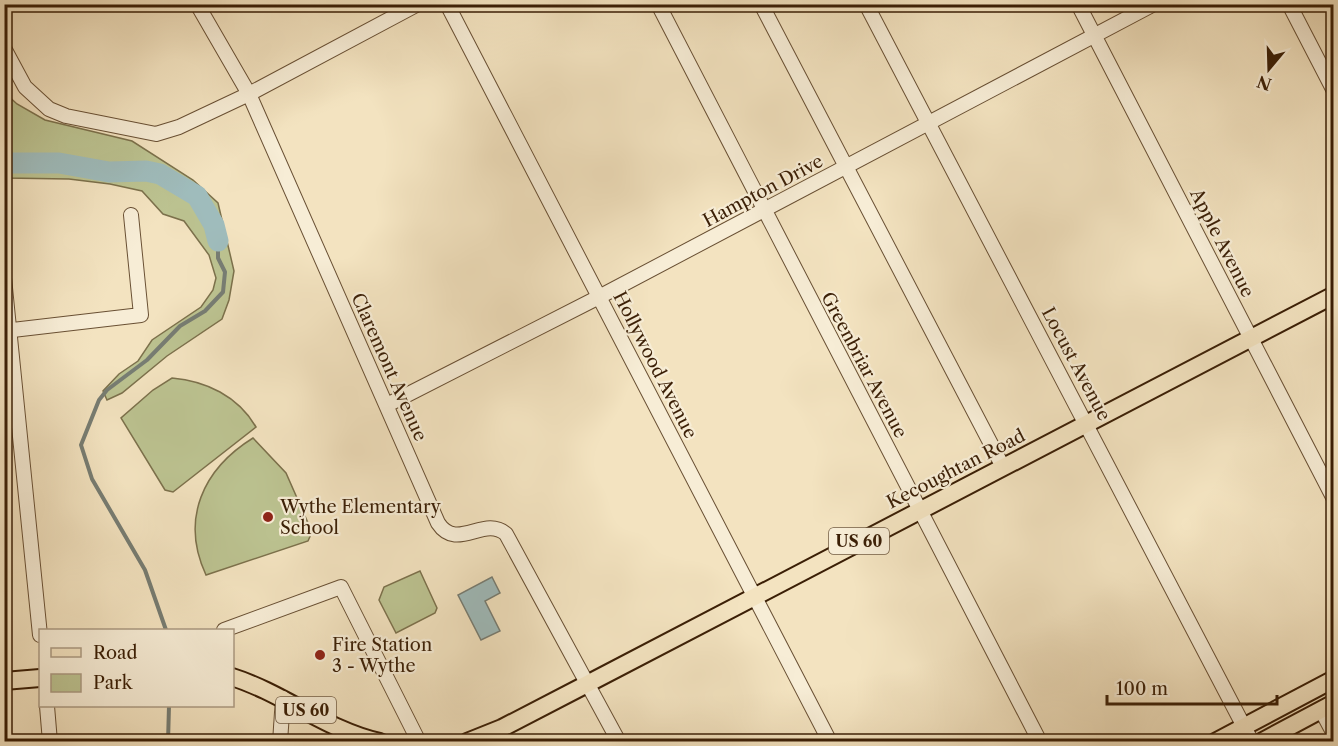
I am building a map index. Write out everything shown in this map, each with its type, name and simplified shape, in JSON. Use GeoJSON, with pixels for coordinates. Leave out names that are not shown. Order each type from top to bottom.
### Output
{"type":"FeatureCollection","features":[{"type":"Feature","properties":{"kind":"main road","name":"Kecoughtan Road"},"geometry":{"type":"LineString","coordinates":[[466,741],[502,728],[1334,295]]}},
{"type":"Feature","properties":{"kind":"main road"},"geometry":{"type":"LineString","coordinates":[[4,681],[39,678]]}},
{"type":"Feature","properties":{"kind":"main road","name":"US 60"},"geometry":{"type":"LineString","coordinates":[[234,678],[283,698],[346,730],[380,741]]}},
{"type":"Feature","properties":{"kind":"main road"},"geometry":{"type":"LineString","coordinates":[[1215,741],[1334,679]]}},
{"type":"Feature","properties":{"kind":"main road"},"geometry":{"type":"LineString","coordinates":[[1261,741],[1327,706]]}},
{"type":"Feature","properties":{"kind":"street","name":"Claremont Avenue"},"geometry":{"type":"LineString","coordinates":[[197,4],[249,94],[441,528],[457,536],[490,527],[506,534],[619,741]]}},
{"type":"Feature","properties":{"kind":"street"},"geometry":{"type":"LineString","coordinates":[[4,48],[19,78],[32,95],[49,109],[66,116],[114,124],[149,135],[171,130],[249,94],[418,4]]}},
{"type":"Feature","properties":{"kind":"street","name":"Hollywood Avenue"},"geometry":{"type":"LineString","coordinates":[[447,4],[830,741]]}},
{"type":"Feature","properties":{"kind":"street","name":"Greenbriar Avenue"},"geometry":{"type":"LineString","coordinates":[[658,4],[763,211],[1040,741]]}},
{"type":"Feature","properties":{"kind":"street"},"geometry":{"type":"LineString","coordinates":[[761,4],[844,168],[1003,467]]}},
{"type":"Feature","properties":{"kind":"street","name":"Locust Avenue"},"geometry":{"type":"LineString","coordinates":[[866,4],[1252,741]]}},
{"type":"Feature","properties":{"kind":"street","name":"Apple Avenue"},"geometry":{"type":"LineString","coordinates":[[1078,4],[1334,499]]}},
{"type":"Feature","properties":{"kind":"street","name":"Hampton Drive"},"geometry":{"type":"LineString","coordinates":[[387,405],[599,297],[1154,4]]}},
{"type":"Feature","properties":{"kind":"street"},"geometry":{"type":"LineString","coordinates":[[1289,4],[1334,91]]}},
{"type":"Feature","properties":{"kind":"street"},"geometry":{"type":"LineString","coordinates":[[7,330],[141,315],[131,215]]}},
{"type":"Feature","properties":{"kind":"street"},"geometry":{"type":"LineString","coordinates":[[4,278],[7,330],[39,629]]}},
{"type":"Feature","properties":{"kind":"street"},"geometry":{"type":"LineString","coordinates":[[227,629],[341,587],[419,741]]}},
{"type":"Feature","properties":{"kind":"street"},"geometry":{"type":"LineString","coordinates":[[280,741],[283,698]]}},
{"type":"Feature","properties":{"kind":"street"},"geometry":{"type":"LineString","coordinates":[[1327,706],[1334,734]]}},
{"type":"Feature","properties":{"kind":"street"},"geometry":{"type":"LineString","coordinates":[[47,707],[50,741]]}},
{"type":"Feature","properties":{"kind":"green space"},"geometry":{"type":"Polygon","coordinates":[[[4,92],[17,104],[45,120],[132,141],[193,180],[218,203],[234,271],[229,300],[222,319],[167,356],[122,393],[107,400],[103,391],[119,374],[138,361],[152,340],[201,307],[213,290],[216,278],[209,255],[184,221],[163,214],[142,191],[69,179],[5,178],[4,92]]]}},
{"type":"Feature","properties":{"kind":"green space"},"geometry":{"type":"Polygon","coordinates":[[[172,378],[197,383],[220,392],[240,407],[256,427],[173,492],[165,490],[121,418],[153,390],[172,378]]]}},
{"type":"Feature","properties":{"kind":"green space"},"geometry":{"type":"Polygon","coordinates":[[[253,438],[286,473],[312,532],[308,541],[206,575],[195,534],[196,515],[201,497],[209,480],[221,465],[253,438]]]}},
{"type":"Feature","properties":{"kind":"green space"},"geometry":{"type":"Polygon","coordinates":[[[420,571],[437,608],[435,613],[396,633],[379,600],[384,587],[420,571]]]}},
{"type":"Feature","properties":{"kind":"water"},"geometry":{"type":"Polygon","coordinates":[[[492,577],[500,593],[485,601],[500,631],[481,640],[458,595],[492,577]]]}},
{"type":"Feature","properties":{"kind":"waterway"},"geometry":{"type":"LineString","coordinates":[[4,163],[59,163],[109,172],[146,171],[160,174],[197,196],[214,225],[218,241]]}},
{"type":"Feature","properties":{"kind":"waterway"},"geometry":{"type":"LineString","coordinates":[[166,629],[145,570],[92,479],[81,445],[99,400],[107,390],[147,360],[180,326],[205,311],[223,292],[225,272],[218,258],[218,241]]}},
{"type":"Feature","properties":{"kind":"waterway"},"geometry":{"type":"LineString","coordinates":[[168,742],[169,707]]}},
{"type":"Feature","properties":{"kind":"place","name":"Wythe Elementary School"},"geometry":{"type":"Point","coordinates":[268,517]}},
{"type":"Feature","properties":{"kind":"place","name":"Fire Station 3 - Wythe"},"geometry":{"type":"Point","coordinates":[320,655]}}]}
